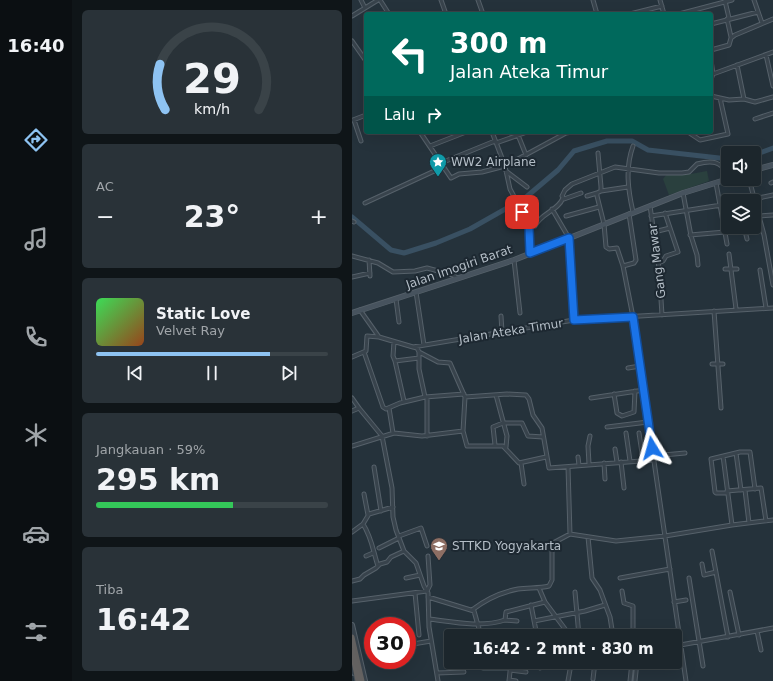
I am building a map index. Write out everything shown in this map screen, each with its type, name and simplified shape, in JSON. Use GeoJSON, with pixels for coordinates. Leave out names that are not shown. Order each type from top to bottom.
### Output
{"type":"FeatureCollection","features":[{"type":"Feature","properties":{"kind":"highway"},"geometry":{"type":"LineString","coordinates":[[352,636],[362,681]]}},
{"type":"Feature","properties":{"kind":"highway"},"geometry":{"type":"LineString","coordinates":[[355,652],[357,681]]}},
{"type":"Feature","properties":{"kind":"main road"},"geometry":{"type":"LineString","coordinates":[[761,168],[773,165]]}},
{"type":"Feature","properties":{"kind":"main road","name":"Jalan Imogiri Barat"},"geometry":{"type":"LineString","coordinates":[[352,313],[514,260],[683,193],[721,181]]}},
{"type":"Feature","properties":{"kind":"street"},"geometry":{"type":"LineString","coordinates":[[361,0],[365,8]]}},
{"type":"Feature","properties":{"kind":"street"},"geometry":{"type":"LineString","coordinates":[[352,16],[379,0],[387,12]]}},
{"type":"Feature","properties":{"kind":"street"},"geometry":{"type":"LineString","coordinates":[[442,0],[445,12]]}},
{"type":"Feature","properties":{"kind":"street"},"geometry":{"type":"LineString","coordinates":[[478,0],[482,12]]}},
{"type":"Feature","properties":{"kind":"street"},"geometry":{"type":"LineString","coordinates":[[593,0],[596,12]]}},
{"type":"Feature","properties":{"kind":"street"},"geometry":{"type":"LineString","coordinates":[[660,0],[664,12]]}},
{"type":"Feature","properties":{"kind":"street"},"geometry":{"type":"LineString","coordinates":[[692,12],[732,0]]}},
{"type":"Feature","properties":{"kind":"street"},"geometry":{"type":"LineString","coordinates":[[754,0],[762,23]]}},
{"type":"Feature","properties":{"kind":"street"},"geometry":{"type":"LineString","coordinates":[[713,49],[729,45],[731,37],[725,1]]}},
{"type":"Feature","properties":{"kind":"street"},"geometry":{"type":"LineString","coordinates":[[638,12],[662,6]]}},
{"type":"Feature","properties":{"kind":"street"},"geometry":{"type":"LineString","coordinates":[[713,23],[758,12]]}},
{"type":"Feature","properties":{"kind":"street"},"geometry":{"type":"LineString","coordinates":[[731,37],[773,19]]}},
{"type":"Feature","properties":{"kind":"street"},"geometry":{"type":"LineString","coordinates":[[352,41],[364,58]]}},
{"type":"Feature","properties":{"kind":"street"},"geometry":{"type":"LineString","coordinates":[[713,74],[773,52]]}},
{"type":"Feature","properties":{"kind":"street"},"geometry":{"type":"LineString","coordinates":[[766,55],[773,86]]}},
{"type":"Feature","properties":{"kind":"street"},"geometry":{"type":"LineString","coordinates":[[737,65],[744,100]]}},
{"type":"Feature","properties":{"kind":"street"},"geometry":{"type":"LineString","coordinates":[[713,96],[755,102],[773,97]]}},
{"type":"Feature","properties":{"kind":"street"},"geometry":{"type":"LineString","coordinates":[[691,134],[700,140],[728,134],[720,98]]}},
{"type":"Feature","properties":{"kind":"street"},"geometry":{"type":"LineString","coordinates":[[755,119],[773,113]]}},
{"type":"Feature","properties":{"kind":"street"},"geometry":{"type":"LineString","coordinates":[[361,141],[353,120],[364,116]]}},
{"type":"Feature","properties":{"kind":"street"},"geometry":{"type":"LineString","coordinates":[[421,134],[451,178],[459,174],[482,172],[505,166],[566,134]]}},
{"type":"Feature","properties":{"kind":"street"},"geometry":{"type":"LineString","coordinates":[[430,146],[459,134]]}},
{"type":"Feature","properties":{"kind":"street"},"geometry":{"type":"LineString","coordinates":[[493,134],[505,166],[510,189],[529,228],[530,253]]}},
{"type":"Feature","properties":{"kind":"street"},"geometry":{"type":"LineString","coordinates":[[441,162],[518,135],[526,155]]}},
{"type":"Feature","properties":{"kind":"street"},"geometry":{"type":"LineString","coordinates":[[623,266],[634,263],[636,260],[628,187],[628,169],[633,146]]}},
{"type":"Feature","properties":{"kind":"street"},"geometry":{"type":"LineString","coordinates":[[598,153],[601,191]]}},
{"type":"Feature","properties":{"kind":"street"},"geometry":{"type":"LineString","coordinates":[[535,226],[539,218],[560,204],[563,198],[562,194],[567,187],[615,167],[660,173],[687,172],[698,164],[718,163],[721,164]]}},
{"type":"Feature","properties":{"kind":"street"},"geometry":{"type":"LineString","coordinates":[[365,204],[443,167]]}},
{"type":"Feature","properties":{"kind":"street"},"geometry":{"type":"LineString","coordinates":[[506,171],[527,187]]}},
{"type":"Feature","properties":{"kind":"street"},"geometry":{"type":"LineString","coordinates":[[716,183],[721,215]]}},
{"type":"Feature","properties":{"kind":"street"},"geometry":{"type":"LineString","coordinates":[[587,196],[601,191],[628,187]]}},
{"type":"Feature","properties":{"kind":"street"},"geometry":{"type":"LineString","coordinates":[[596,193],[604,224],[606,247],[608,249],[616,248],[623,266],[633,317],[678,629]]}},
{"type":"Feature","properties":{"kind":"street"},"geometry":{"type":"LineString","coordinates":[[683,193],[690,235],[697,255],[698,264]]}},
{"type":"Feature","properties":{"kind":"street"},"geometry":{"type":"LineString","coordinates":[[563,198],[581,194]]}},
{"type":"Feature","properties":{"kind":"street"},"geometry":{"type":"LineString","coordinates":[[761,198],[773,195]]}},
{"type":"Feature","properties":{"kind":"street","name":"Gang Mawar"},"geometry":{"type":"LineString","coordinates":[[650,206],[658,262],[662,315]]}},
{"type":"Feature","properties":{"kind":"street"},"geometry":{"type":"LineString","coordinates":[[651,216],[719,206]]}},
{"type":"Feature","properties":{"kind":"street"},"geometry":{"type":"LineString","coordinates":[[566,216],[599,207]]}},
{"type":"Feature","properties":{"kind":"street"},"geometry":{"type":"LineString","coordinates":[[552,209],[569,238],[574,320]]}},
{"type":"Feature","properties":{"kind":"street"},"geometry":{"type":"LineString","coordinates":[[658,262],[667,256],[678,253],[665,213]]}},
{"type":"Feature","properties":{"kind":"street"},"geometry":{"type":"LineString","coordinates":[[761,216],[773,215]]}},
{"type":"Feature","properties":{"kind":"street"},"geometry":{"type":"LineString","coordinates":[[761,226],[773,285]]}},
{"type":"Feature","properties":{"kind":"street"},"geometry":{"type":"LineString","coordinates":[[654,232],[670,228]]}},
{"type":"Feature","properties":{"kind":"street"},"geometry":{"type":"LineString","coordinates":[[690,235],[721,232]]}},
{"type":"Feature","properties":{"kind":"street"},"geometry":{"type":"LineString","coordinates":[[725,234],[727,244]]}},
{"type":"Feature","properties":{"kind":"street"},"geometry":{"type":"LineString","coordinates":[[746,234],[747,240]]}},
{"type":"Feature","properties":{"kind":"street"},"geometry":{"type":"LineString","coordinates":[[729,254],[736,310]]}},
{"type":"Feature","properties":{"kind":"street"},"geometry":{"type":"LineString","coordinates":[[352,256],[369,260],[393,272],[415,272],[427,268],[453,275],[457,278]]}},
{"type":"Feature","properties":{"kind":"street"},"geometry":{"type":"LineString","coordinates":[[352,277],[370,274],[369,260]]}},
{"type":"Feature","properties":{"kind":"street"},"geometry":{"type":"LineString","coordinates":[[514,260],[520,313]]}},
{"type":"Feature","properties":{"kind":"street"},"geometry":{"type":"LineString","coordinates":[[725,269],[737,268]]}},
{"type":"Feature","properties":{"kind":"street"},"geometry":{"type":"LineString","coordinates":[[760,270],[766,308]]}},
{"type":"Feature","properties":{"kind":"street"},"geometry":{"type":"LineString","coordinates":[[416,292],[424,345]]}},
{"type":"Feature","properties":{"kind":"street"},"geometry":{"type":"LineString","coordinates":[[396,299],[399,322]]}},
{"type":"Feature","properties":{"kind":"street","name":"Jalan Ateka Timur"},"geometry":{"type":"LineString","coordinates":[[379,337],[413,346],[574,320],[773,308]]}},
{"type":"Feature","properties":{"kind":"street"},"geometry":{"type":"LineString","coordinates":[[360,310],[379,337]]}},
{"type":"Feature","properties":{"kind":"street"},"geometry":{"type":"LineString","coordinates":[[714,311],[720,408]]}},
{"type":"Feature","properties":{"kind":"street"},"geometry":{"type":"LineString","coordinates":[[501,316],[502,332]]}},
{"type":"Feature","properties":{"kind":"street"},"geometry":{"type":"LineString","coordinates":[[352,357],[364,352],[367,349],[368,336],[379,337]]}},
{"type":"Feature","properties":{"kind":"street"},"geometry":{"type":"LineString","coordinates":[[394,342],[393,356],[404,401]]}},
{"type":"Feature","properties":{"kind":"street"},"geometry":{"type":"LineString","coordinates":[[413,346],[417,348],[419,352],[438,362],[450,363],[454,375],[465,396],[463,431],[467,446],[473,448],[496,445],[506,447]]}},
{"type":"Feature","properties":{"kind":"street"},"geometry":{"type":"LineString","coordinates":[[364,352],[385,409],[404,401],[426,397],[526,395],[529,399],[533,414],[541,424],[546,457],[550,468],[643,460],[685,452]]}},
{"type":"Feature","properties":{"kind":"street"},"geometry":{"type":"LineString","coordinates":[[419,352],[419,369],[426,397],[427,436]]}},
{"type":"Feature","properties":{"kind":"street"},"geometry":{"type":"LineString","coordinates":[[395,361],[419,358]]}},
{"type":"Feature","properties":{"kind":"street"},"geometry":{"type":"LineString","coordinates":[[712,364],[723,364]]}},
{"type":"Feature","properties":{"kind":"street"},"geometry":{"type":"LineString","coordinates":[[628,368],[640,366]]}},
{"type":"Feature","properties":{"kind":"street"},"geometry":{"type":"LineString","coordinates":[[590,398],[644,390]]}},
{"type":"Feature","properties":{"kind":"street"},"geometry":{"type":"LineString","coordinates":[[614,394],[617,413],[622,416],[634,412],[635,392]]}},
{"type":"Feature","properties":{"kind":"street"},"geometry":{"type":"LineString","coordinates":[[496,395],[507,439],[506,447],[513,459],[521,463],[546,457]]}},
{"type":"Feature","properties":{"kind":"street"},"geometry":{"type":"LineString","coordinates":[[352,398],[382,436],[392,488],[394,517],[399,537],[404,551],[415,560],[427,591],[431,641],[438,681]]}},
{"type":"Feature","properties":{"kind":"street"},"geometry":{"type":"LineString","coordinates":[[352,411],[359,408]]}},
{"type":"Feature","properties":{"kind":"street"},"geometry":{"type":"LineString","coordinates":[[389,408],[393,433]]}},
{"type":"Feature","properties":{"kind":"street"},"geometry":{"type":"LineString","coordinates":[[607,427],[648,422]]}},
{"type":"Feature","properties":{"kind":"street"},"geometry":{"type":"LineString","coordinates":[[496,445],[493,427],[503,423],[522,423],[528,436],[543,437]]}},
{"type":"Feature","properties":{"kind":"street"},"geometry":{"type":"LineString","coordinates":[[352,446],[393,433],[427,436],[463,431]]}},
{"type":"Feature","properties":{"kind":"street"},"geometry":{"type":"LineString","coordinates":[[626,433],[630,461]]}},
{"type":"Feature","properties":{"kind":"street"},"geometry":{"type":"LineString","coordinates":[[639,433],[643,460]]}},
{"type":"Feature","properties":{"kind":"street"},"geometry":{"type":"LineString","coordinates":[[589,464],[588,446],[590,436]]}},
{"type":"Feature","properties":{"kind":"street"},"geometry":{"type":"LineString","coordinates":[[615,448],[624,488]]}},
{"type":"Feature","properties":{"kind":"street"},"geometry":{"type":"LineString","coordinates":[[755,489],[750,452],[736,453],[711,459],[716,493],[755,489],[762,490],[766,521]]}},
{"type":"Feature","properties":{"kind":"street"},"geometry":{"type":"LineString","coordinates":[[736,453],[749,523]]}},
{"type":"Feature","properties":{"kind":"street"},"geometry":{"type":"LineString","coordinates":[[723,456],[732,525]]}},
{"type":"Feature","properties":{"kind":"street"},"geometry":{"type":"LineString","coordinates":[[578,457],[579,465]]}},
{"type":"Feature","properties":{"kind":"street"},"geometry":{"type":"LineString","coordinates":[[521,463],[524,484]]}},
{"type":"Feature","properties":{"kind":"street"},"geometry":{"type":"LineString","coordinates":[[604,463],[605,479]]}},
{"type":"Feature","properties":{"kind":"street"},"geometry":{"type":"LineString","coordinates":[[568,466],[570,534]]}},
{"type":"Feature","properties":{"kind":"street"},"geometry":{"type":"LineString","coordinates":[[374,467],[381,511]]}},
{"type":"Feature","properties":{"kind":"street"},"geometry":{"type":"LineString","coordinates":[[352,532],[363,524],[368,515],[364,494]]}},
{"type":"Feature","properties":{"kind":"street"},"geometry":{"type":"LineString","coordinates":[[368,515],[393,507]]}},
{"type":"Feature","properties":{"kind":"street"},"geometry":{"type":"LineString","coordinates":[[472,610],[484,601],[512,590],[549,586],[552,580],[553,543],[570,534],[616,541],[665,536],[773,520]]}},
{"type":"Feature","properties":{"kind":"street"},"geometry":{"type":"LineString","coordinates":[[363,524],[373,545],[373,553],[378,566]]}},
{"type":"Feature","properties":{"kind":"street"},"geometry":{"type":"LineString","coordinates":[[379,548],[399,537],[421,528],[427,546]]}},
{"type":"Feature","properties":{"kind":"street"},"geometry":{"type":"LineString","coordinates":[[588,537],[592,578],[600,590],[610,617],[612,629]]}},
{"type":"Feature","properties":{"kind":"street"},"geometry":{"type":"LineString","coordinates":[[352,581],[387,562],[394,555],[404,551]]}},
{"type":"Feature","properties":{"kind":"street"},"geometry":{"type":"LineString","coordinates":[[712,551],[728,637]]}},
{"type":"Feature","properties":{"kind":"street"},"geometry":{"type":"LineString","coordinates":[[366,556],[373,553]]}},
{"type":"Feature","properties":{"kind":"street"},"geometry":{"type":"LineString","coordinates":[[427,591],[430,585],[428,556]]}},
{"type":"Feature","properties":{"kind":"street"},"geometry":{"type":"LineString","coordinates":[[702,564],[704,575],[716,572]]}},
{"type":"Feature","properties":{"kind":"street"},"geometry":{"type":"LineString","coordinates":[[620,578],[670,569]]}},
{"type":"Feature","properties":{"kind":"street"},"geometry":{"type":"LineString","coordinates":[[406,578],[420,575]]}},
{"type":"Feature","properties":{"kind":"street"},"geometry":{"type":"LineString","coordinates":[[689,578],[703,666]]}},
{"type":"Feature","properties":{"kind":"street"},"geometry":{"type":"LineString","coordinates":[[540,588],[545,602],[565,629]]}},
{"type":"Feature","properties":{"kind":"street"},"geometry":{"type":"LineString","coordinates":[[352,601],[427,591]]}},
{"type":"Feature","properties":{"kind":"street"},"geometry":{"type":"LineString","coordinates":[[622,591],[624,603],[634,606],[633,629]]}},
{"type":"Feature","properties":{"kind":"street"},"geometry":{"type":"LineString","coordinates":[[575,592],[578,629]]}},
{"type":"Feature","properties":{"kind":"street"},"geometry":{"type":"LineString","coordinates":[[730,592],[739,635]]}},
{"type":"Feature","properties":{"kind":"street"},"geometry":{"type":"LineString","coordinates":[[415,593],[419,635]]}},
{"type":"Feature","properties":{"kind":"street"},"geometry":{"type":"LineString","coordinates":[[428,597],[472,610],[477,615],[480,629]]}},
{"type":"Feature","properties":{"kind":"street"},"geometry":{"type":"LineString","coordinates":[[674,602],[686,600]]}},
{"type":"Feature","properties":{"kind":"street"},"geometry":{"type":"LineString","coordinates":[[505,620],[506,612],[545,602]]}},
{"type":"Feature","properties":{"kind":"street"},"geometry":{"type":"LineString","coordinates":[[531,605],[536,629]]}},
{"type":"Feature","properties":{"kind":"street"},"geometry":{"type":"LineString","coordinates":[[534,621],[605,605]]}},
{"type":"Feature","properties":{"kind":"street"},"geometry":{"type":"LineString","coordinates":[[429,619],[479,624],[505,620],[517,620]]}},
{"type":"Feature","properties":{"kind":"street"},"geometry":{"type":"LineString","coordinates":[[352,625],[355,652],[365,681]]}},
{"type":"Feature","properties":{"kind":"street"},"geometry":{"type":"LineString","coordinates":[[682,645],[773,628]]}},
{"type":"Feature","properties":{"kind":"street"},"geometry":{"type":"LineString","coordinates":[[757,631],[761,650]]}},
{"type":"Feature","properties":{"kind":"street"},"geometry":{"type":"LineString","coordinates":[[416,644],[431,641]]}},
{"type":"Feature","properties":{"kind":"street"},"geometry":{"type":"LineString","coordinates":[[682,652],[686,681]]}},
{"type":"Feature","properties":{"kind":"street"},"geometry":{"type":"LineString","coordinates":[[352,665],[357,681]]}},
{"type":"Feature","properties":{"kind":"street"},"geometry":{"type":"LineString","coordinates":[[516,681],[509,681],[510,669],[526,672]]}},
{"type":"Feature","properties":{"kind":"street"},"geometry":{"type":"LineString","coordinates":[[568,681],[570,669]]}},
{"type":"Feature","properties":{"kind":"street"},"geometry":{"type":"LineString","coordinates":[[593,679],[594,669]]}},
{"type":"Feature","properties":{"kind":"street"},"geometry":{"type":"LineString","coordinates":[[630,681],[631,669]]}},
{"type":"Feature","properties":{"kind":"street"},"geometry":{"type":"LineString","coordinates":[[635,681],[637,669]]}},
{"type":"Feature","properties":{"kind":"street"},"geometry":{"type":"LineString","coordinates":[[437,673],[464,672]]}},
{"type":"Feature","properties":{"kind":"green space"},"geometry":{"type":"Polygon","coordinates":[[[707,171],[709,181],[669,195],[663,179],[667,174],[682,175],[684,172],[691,174],[707,171]]]}},
{"type":"Feature","properties":{"kind":"waterway"},"geometry":{"type":"LineString","coordinates":[[352,217],[391,250],[404,253],[436,243],[470,229],[525,198],[558,170],[574,151],[607,141],[632,141],[648,150],[721,158]]}},
{"type":"Feature","properties":{"kind":"waterway"},"geometry":{"type":"LineString","coordinates":[[761,152],[773,148]]}},
{"type":"Feature","properties":{"kind":"place","name":"WW2 Airplane"},"geometry":{"type":"Point","coordinates":[438,177]}},
{"type":"Feature","properties":{"kind":"place","name":"STTKD Yogyakarta"},"geometry":{"type":"Point","coordinates":[439,561]}},
{"type":"Feature","properties":{"kind":"route"},"geometry":{"type":"LineString","coordinates":[[522,212],[529,228],[530,253],[569,238],[574,320],[633,317],[652,448]]}}]}
